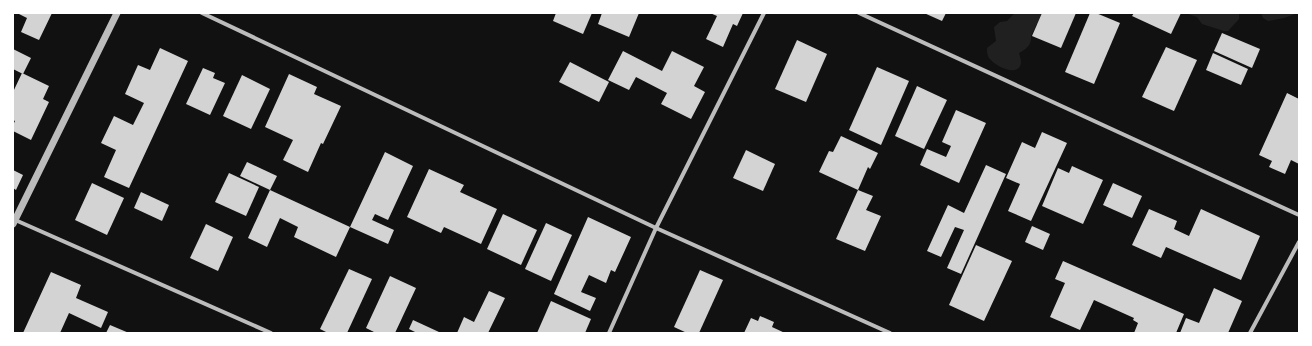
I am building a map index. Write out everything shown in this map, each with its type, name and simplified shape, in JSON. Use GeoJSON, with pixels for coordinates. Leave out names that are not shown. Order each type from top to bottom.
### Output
{"type":"FeatureCollection","features":[{"type":"Feature","properties":{"kind":"street"},"geometry":{"type":"LineString","coordinates":[[117,13],[14,221],[270,333]]}},
{"type":"Feature","properties":{"kind":"street"},"geometry":{"type":"LineString","coordinates":[[202,13],[656,228],[890,333]]}},
{"type":"Feature","properties":{"kind":"street"},"geometry":{"type":"LineString","coordinates":[[609,333],[656,228],[764,13]]}},
{"type":"Feature","properties":{"kind":"street"},"geometry":{"type":"LineString","coordinates":[[859,13],[1299,215]]}},
{"type":"Feature","properties":{"kind":"street"},"geometry":{"type":"LineString","coordinates":[[1250,333],[1299,242]]}},
{"type":"Feature","properties":{"kind":"shaded area"},"geometry":{"type":"Polygon","coordinates":[[[1015,13],[1042,13],[1031,36],[1029,44],[1019,53],[1021,63],[1019,68],[1011,70],[1001,67],[992,61],[988,56],[987,48],[996,41],[994,27],[1000,22],[1007,21],[1015,13]]]}},
{"type":"Feature","properties":{"kind":"shaded area"},"geometry":{"type":"Polygon","coordinates":[[[1185,13],[1239,13],[1239,19],[1228,31],[1224,31],[1202,24],[1197,17],[1185,13]]]}},
{"type":"Feature","properties":{"kind":"shaded area"},"geometry":{"type":"Polygon","coordinates":[[[1261,13],[1298,13],[1284,18],[1268,21],[1263,18],[1261,13]]]}},
{"type":"Feature","properties":{"kind":"building"},"geometry":{"type":"Polygon","coordinates":[[[17,13],[52,13],[39,40],[21,32],[27,18],[17,13]]]}},
{"type":"Feature","properties":{"kind":"building"},"geometry":{"type":"Polygon","coordinates":[[[556,13],[592,13],[583,34],[553,21],[556,13]]]}},
{"type":"Feature","properties":{"kind":"building"},"geometry":{"type":"Polygon","coordinates":[[[602,13],[639,13],[629,37],[598,24],[602,13]]]}},
{"type":"Feature","properties":{"kind":"building"},"geometry":{"type":"Polygon","coordinates":[[[710,13],[743,13],[737,26],[733,24],[723,47],[706,39],[717,16],[710,13]]]}},
{"type":"Feature","properties":{"kind":"building"},"geometry":{"type":"Polygon","coordinates":[[[924,13],[946,13],[942,21],[924,13]]]}},
{"type":"Feature","properties":{"kind":"building"},"geometry":{"type":"Polygon","coordinates":[[[1042,13],[1076,13],[1061,48],[1032,36],[1042,13]]]}},
{"type":"Feature","properties":{"kind":"building"},"geometry":{"type":"Polygon","coordinates":[[[1090,13],[1096,13],[1120,23],[1094,84],[1065,72],[1090,13]]]}},
{"type":"Feature","properties":{"kind":"building"},"geometry":{"type":"Polygon","coordinates":[[[1134,13],[1181,13],[1171,34],[1132,16],[1134,13]]]}},
{"type":"Feature","properties":{"kind":"building"},"geometry":{"type":"Polygon","coordinates":[[[1222,33],[1260,49],[1252,68],[1214,51],[1222,33]]]}},
{"type":"Feature","properties":{"kind":"building"},"geometry":{"type":"Polygon","coordinates":[[[797,40],[827,54],[806,102],[775,89],[797,40]]]}},
{"type":"Feature","properties":{"kind":"building"},"geometry":{"type":"Polygon","coordinates":[[[1166,47],[1197,60],[1174,111],[1142,97],[1166,47]]]}},
{"type":"Feature","properties":{"kind":"building"},"geometry":{"type":"Polygon","coordinates":[[[160,48],[188,61],[129,188],[104,177],[116,150],[101,143],[114,116],[133,125],[144,103],[125,94],[138,65],[150,70],[160,48]]]}},
{"type":"Feature","properties":{"kind":"building"},"geometry":{"type":"Polygon","coordinates":[[[13,49],[31,58],[23,74],[13,69],[13,49]]]}},
{"type":"Feature","properties":{"kind":"building"},"geometry":{"type":"Polygon","coordinates":[[[623,51],[662,71],[672,51],[704,67],[694,86],[705,92],[691,119],[661,104],[667,93],[636,77],[629,90],[608,80],[623,51]]]}},
{"type":"Feature","properties":{"kind":"building"},"geometry":{"type":"Polygon","coordinates":[[[1213,53],[1248,69],[1241,85],[1206,70],[1213,53]]]}},
{"type":"Feature","properties":{"kind":"building"},"geometry":{"type":"Polygon","coordinates":[[[570,62],[609,82],[599,102],[559,82],[570,62]]]}},
{"type":"Feature","properties":{"kind":"building"},"geometry":{"type":"Polygon","coordinates":[[[877,67],[909,81],[881,145],[849,130],[877,67]]]}},
{"type":"Feature","properties":{"kind":"building"},"geometry":{"type":"Polygon","coordinates":[[[203,68],[215,73],[213,78],[225,83],[210,115],[186,104],[203,68]]]}},
{"type":"Feature","properties":{"kind":"building"},"geometry":{"type":"Polygon","coordinates":[[[22,73],[49,86],[43,99],[49,102],[31,140],[13,131],[15,121],[13,120],[13,92],[22,73]]]}},
{"type":"Feature","properties":{"kind":"building"},"geometry":{"type":"Polygon","coordinates":[[[289,74],[317,87],[314,94],[341,106],[323,144],[321,143],[308,172],[283,160],[293,140],[265,127],[289,74]]]}},
{"type":"Feature","properties":{"kind":"building"},"geometry":{"type":"Polygon","coordinates":[[[242,75],[270,89],[251,129],[223,116],[242,75]]]}},
{"type":"Feature","properties":{"kind":"building"},"geometry":{"type":"Polygon","coordinates":[[[917,86],[947,100],[924,149],[895,136],[917,86]]]}},
{"type":"Feature","properties":{"kind":"building"},"geometry":{"type":"Polygon","coordinates":[[[1287,93],[1299,99],[1299,164],[1291,160],[1285,174],[1269,167],[1272,161],[1259,155],[1287,93]]]}},
{"type":"Feature","properties":{"kind":"building"},"geometry":{"type":"Polygon","coordinates":[[[956,110],[986,123],[959,183],[920,165],[927,149],[946,157],[951,146],[942,142],[956,110]]]}},
{"type":"Feature","properties":{"kind":"building"},"geometry":{"type":"Polygon","coordinates":[[[1042,132],[1067,143],[1031,221],[1008,211],[1020,184],[1006,178],[1022,142],[1035,148],[1042,132]]]}},
{"type":"Feature","properties":{"kind":"building"},"geometry":{"type":"Polygon","coordinates":[[[841,136],[878,153],[870,169],[868,167],[858,190],[819,172],[829,151],[833,152],[841,136]]]}},
{"type":"Feature","properties":{"kind":"building"},"geometry":{"type":"Polygon","coordinates":[[[746,150],[775,164],[763,191],[733,178],[746,150]]]}},
{"type":"Feature","properties":{"kind":"building"},"geometry":{"type":"Polygon","coordinates":[[[385,152],[413,166],[388,220],[375,214],[372,220],[394,230],[388,244],[350,227],[385,152]]]}},
{"type":"Feature","properties":{"kind":"building"},"geometry":{"type":"Polygon","coordinates":[[[247,162],[277,176],[270,190],[240,176],[247,162]]]}},
{"type":"Feature","properties":{"kind":"building"},"geometry":{"type":"Polygon","coordinates":[[[986,165],[1006,174],[961,274],[947,268],[964,230],[955,227],[941,257],[927,251],[948,205],[964,213],[986,165]]]}},
{"type":"Feature","properties":{"kind":"building"},"geometry":{"type":"Polygon","coordinates":[[[1072,166],[1103,180],[1083,224],[1042,206],[1058,168],[1069,173],[1072,166]]]}},
{"type":"Feature","properties":{"kind":"building"},"geometry":{"type":"Polygon","coordinates":[[[429,169],[464,185],[460,192],[497,209],[481,244],[444,227],[441,233],[407,217],[429,169]]]}},
{"type":"Feature","properties":{"kind":"building"},"geometry":{"type":"Polygon","coordinates":[[[13,170],[23,175],[16,190],[13,188],[13,170]]]}},
{"type":"Feature","properties":{"kind":"building"},"geometry":{"type":"Polygon","coordinates":[[[229,173],[259,187],[246,216],[215,202],[229,173]]]}},
{"type":"Feature","properties":{"kind":"building"},"geometry":{"type":"Polygon","coordinates":[[[92,183],[124,198],[107,235],[75,220],[92,183]]]}},
{"type":"Feature","properties":{"kind":"building"},"geometry":{"type":"Polygon","coordinates":[[[1113,183],[1142,196],[1132,218],[1103,205],[1113,183]]]}},
{"type":"Feature","properties":{"kind":"building"},"geometry":{"type":"Polygon","coordinates":[[[270,190],[350,227],[336,257],[294,237],[298,227],[280,218],[267,247],[248,238],[270,190]]]}},
{"type":"Feature","properties":{"kind":"building"},"geometry":{"type":"Polygon","coordinates":[[[858,190],[873,196],[866,210],[881,216],[865,251],[836,239],[858,190]]]}},
{"type":"Feature","properties":{"kind":"building"},"geometry":{"type":"Polygon","coordinates":[[[141,192],[169,205],[162,221],[134,208],[141,192]]]}},
{"type":"Feature","properties":{"kind":"building"},"geometry":{"type":"Polygon","coordinates":[[[1149,209],[1177,221],[1174,229],[1189,236],[1201,209],[1260,236],[1241,280],[1166,247],[1161,258],[1132,245],[1149,209]]]}},
{"type":"Feature","properties":{"kind":"building"},"geometry":{"type":"Polygon","coordinates":[[[503,214],[537,230],[521,265],[487,249],[503,214]]]}},
{"type":"Feature","properties":{"kind":"building"},"geometry":{"type":"Polygon","coordinates":[[[588,217],[631,237],[615,272],[611,270],[606,283],[589,275],[581,292],[596,298],[590,311],[554,294],[588,217]]]}},
{"type":"Feature","properties":{"kind":"building"},"geometry":{"type":"Polygon","coordinates":[[[546,223],[572,235],[551,281],[525,269],[546,223]]]}},
{"type":"Feature","properties":{"kind":"building"},"geometry":{"type":"Polygon","coordinates":[[[206,224],[233,237],[218,271],[190,258],[206,224]]]}},
{"type":"Feature","properties":{"kind":"building"},"geometry":{"type":"Polygon","coordinates":[[[1032,226],[1050,234],[1043,250],[1025,242],[1032,226]]]}},
{"type":"Feature","properties":{"kind":"building"},"geometry":{"type":"Polygon","coordinates":[[[976,245],[1012,261],[984,321],[949,305],[976,245]]]}},
{"type":"Feature","properties":{"kind":"building"},"geometry":{"type":"Polygon","coordinates":[[[1063,261],[1184,314],[1176,333],[1134,333],[1138,323],[1133,320],[1134,318],[1094,300],[1080,330],[1050,317],[1065,283],[1055,279],[1063,261]]]}},
{"type":"Feature","properties":{"kind":"building"},"geometry":{"type":"Polygon","coordinates":[[[349,269],[372,279],[347,333],[328,333],[320,329],[349,269]]]}},
{"type":"Feature","properties":{"kind":"building"},"geometry":{"type":"Polygon","coordinates":[[[700,270],[723,280],[699,333],[687,333],[674,327],[700,270]]]}},
{"type":"Feature","properties":{"kind":"building"},"geometry":{"type":"Polygon","coordinates":[[[51,272],[81,285],[76,298],[108,312],[101,328],[69,313],[60,333],[23,333],[51,272]]]}},
{"type":"Feature","properties":{"kind":"building"},"geometry":{"type":"Polygon","coordinates":[[[390,276],[416,288],[395,333],[376,333],[366,328],[390,276]]]}},
{"type":"Feature","properties":{"kind":"building"},"geometry":{"type":"Polygon","coordinates":[[[1214,288],[1242,301],[1228,333],[1180,333],[1186,318],[1199,323],[1214,288]]]}},
{"type":"Feature","properties":{"kind":"building"},"geometry":{"type":"Polygon","coordinates":[[[489,291],[505,298],[488,333],[457,333],[464,317],[474,322],[489,291]]]}},
{"type":"Feature","properties":{"kind":"building"},"geometry":{"type":"Polygon","coordinates":[[[551,301],[591,319],[585,333],[537,333],[551,301]]]}},
{"type":"Feature","properties":{"kind":"building"},"geometry":{"type":"Polygon","coordinates":[[[760,316],[774,322],[772,327],[785,333],[744,333],[751,318],[758,321],[760,316]]]}},
{"type":"Feature","properties":{"kind":"building"},"geometry":{"type":"Polygon","coordinates":[[[413,320],[439,333],[417,333],[409,329],[413,320]]]}},
{"type":"Feature","properties":{"kind":"building"},"geometry":{"type":"Polygon","coordinates":[[[110,325],[129,333],[106,333],[110,325]]]}}]}
